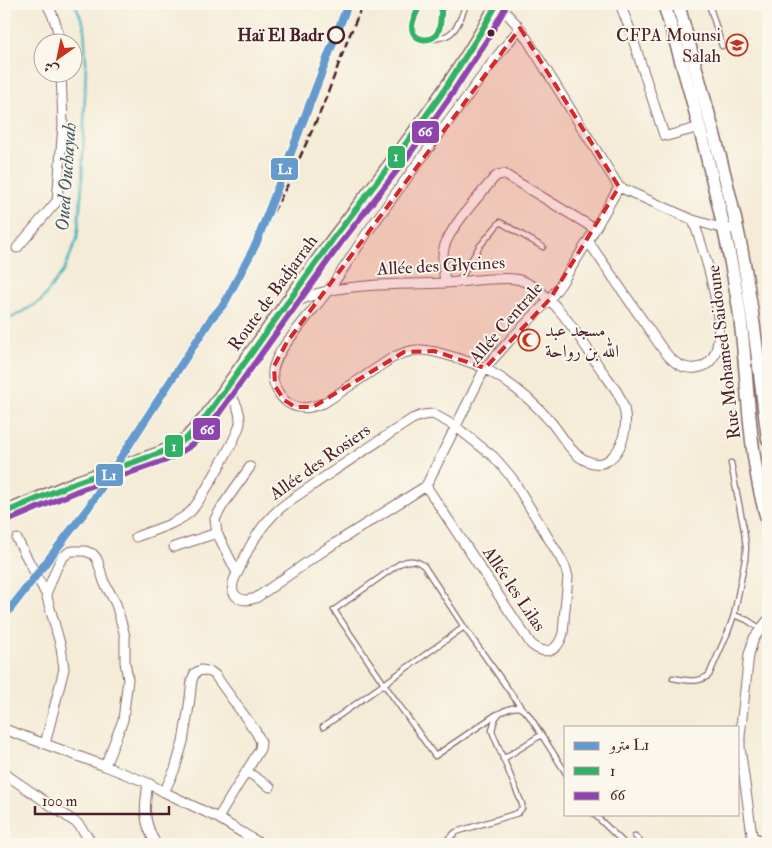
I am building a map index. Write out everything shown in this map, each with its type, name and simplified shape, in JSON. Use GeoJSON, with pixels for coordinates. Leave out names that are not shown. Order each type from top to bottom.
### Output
{"type":"FeatureCollection","features":[{"type":"Feature","properties":{"kind":"main road","name":"Route de Badjarrah"},"geometry":{"type":"LineString","coordinates":[[4,513],[77,482],[160,453],[187,438],[205,418],[450,82],[469,54],[498,4]]}},
{"type":"Feature","properties":{"kind":"main road","name":"Rue Mohamed Saidoune"},"geometry":{"type":"LineString","coordinates":[[664,4],[730,228],[749,301],[768,439]]}},
{"type":"Feature","properties":{"kind":"main road","name":"Rue Mohamed Saidoune"},"geometry":{"type":"LineString","coordinates":[[678,4],[711,124],[730,228],[752,442],[757,476],[768,522]]}},
{"type":"Feature","properties":{"kind":"street"},"geometry":{"type":"LineString","coordinates":[[47,4],[57,32]]}},
{"type":"Feature","properties":{"kind":"street"},"geometry":{"type":"LineString","coordinates":[[498,4],[520,28],[619,187],[692,220],[730,228]]}},
{"type":"Feature","properties":{"kind":"street"},"geometry":{"type":"LineString","coordinates":[[620,4],[664,135],[668,136],[700,127]]}},
{"type":"Feature","properties":{"kind":"street"},"geometry":{"type":"LineString","coordinates":[[327,291],[372,226],[520,28]]}},
{"type":"Feature","properties":{"kind":"street"},"geometry":{"type":"LineString","coordinates":[[17,248],[57,201],[63,125],[61,82]]}},
{"type":"Feature","properties":{"kind":"street"},"geometry":{"type":"LineString","coordinates":[[445,283],[442,257],[446,241],[465,213],[498,175],[504,174],[595,229]]}},
{"type":"Feature","properties":{"kind":"street","name":"Allée Centrale"},"geometry":{"type":"LineString","coordinates":[[426,486],[485,368],[550,299],[588,242],[619,187]]}},
{"type":"Feature","properties":{"kind":"street"},"geometry":{"type":"LineString","coordinates":[[588,242],[672,361],[696,368],[704,365],[711,359],[717,348],[719,321],[712,284],[700,240],[692,220]]}},
{"type":"Feature","properties":{"kind":"street","name":"Allée des Glycines"},"geometry":{"type":"LineString","coordinates":[[284,308],[305,298],[327,291],[353,286],[445,283],[505,278],[519,280],[550,299],[570,324],[622,400],[626,418],[625,430],[616,454],[605,462],[595,464],[585,460],[576,454],[550,421],[531,401],[508,383],[485,368],[434,351],[417,350],[404,352],[324,403],[313,407],[295,406],[284,400],[275,386],[272,374],[277,357],[327,291]]}},
{"type":"Feature","properties":{"kind":"street"},"geometry":{"type":"LineString","coordinates":[[136,537],[184,517],[193,510],[239,425],[238,408],[227,387]]}},
{"type":"Feature","properties":{"kind":"street","name":"Allée des Rosiers"},"geometry":{"type":"LineString","coordinates":[[426,486],[326,549],[256,598],[241,599],[233,590],[232,585],[237,573],[260,530],[280,508],[412,419],[422,415],[433,414],[455,426]]}},
{"type":"Feature","properties":{"kind":"street","name":"Allée les Lilas"},"geometry":{"type":"LineString","coordinates":[[426,486],[531,644],[537,650],[546,652],[554,648],[559,643],[562,633],[568,577],[566,569],[512,478],[494,457],[455,426]]}},
{"type":"Feature","properties":{"kind":"street"},"geometry":{"type":"LineString","coordinates":[[237,573],[217,533],[216,519],[223,505],[250,467]]}},
{"type":"Feature","properties":{"kind":"street"},"geometry":{"type":"LineString","coordinates":[[174,547],[217,533]]}},
{"type":"Feature","properties":{"kind":"street"},"geometry":{"type":"LineString","coordinates":[[17,539],[46,594],[61,647],[64,669],[45,744]]}},
{"type":"Feature","properties":{"kind":"street"},"geometry":{"type":"LineString","coordinates":[[46,594],[62,558],[73,550],[85,551],[97,558],[104,582],[116,604],[125,636],[125,662],[128,679],[123,720],[104,766]]}},
{"type":"Feature","properties":{"kind":"street"},"geometry":{"type":"LineString","coordinates":[[752,840],[740,736],[749,654],[754,638],[766,624]]}},
{"type":"Feature","properties":{"kind":"street"},"geometry":{"type":"LineString","coordinates":[[164,792],[175,769],[183,742],[190,706],[192,680],[195,673],[201,670],[212,672],[256,732],[261,742],[260,749],[218,818]]}},
{"type":"Feature","properties":{"kind":"street"},"geometry":{"type":"LineString","coordinates":[[4,729],[148,783],[218,818],[261,844]]}},
{"type":"Feature","properties":{"kind":"street"},"geometry":{"type":"LineString","coordinates":[[246,771],[270,787]]}},
{"type":"Feature","properties":{"kind":"street"},"geometry":{"type":"LineString","coordinates":[[4,772],[78,824],[93,844]]}},
{"type":"Feature","properties":{"kind":"street"},"geometry":{"type":"LineString","coordinates":[[148,783],[145,804],[146,817],[156,844]]}},
{"type":"Feature","properties":{"kind":"lane"},"geometry":{"type":"LineString","coordinates":[[420,4],[412,25],[416,35],[425,40],[445,36],[452,32],[466,4]]}},
{"type":"Feature","properties":{"kind":"lane"},"geometry":{"type":"LineString","coordinates":[[430,39],[434,38],[439,28],[442,4]]}},
{"type":"Feature","properties":{"kind":"lane"},"geometry":{"type":"LineString","coordinates":[[709,4],[722,46]]}},
{"type":"Feature","properties":{"kind":"lane"},"geometry":{"type":"LineString","coordinates":[[459,282],[478,248],[500,222],[543,247]]}},
{"type":"Feature","properties":{"kind":"lane"},"geometry":{"type":"LineString","coordinates":[[673,678],[692,681],[704,679],[709,675],[734,615],[746,548],[731,463]]}},
{"type":"Feature","properties":{"kind":"lane"},"geometry":{"type":"LineString","coordinates":[[524,710],[517,707],[498,714],[435,756],[334,610],[399,564],[413,560],[420,563],[424,566],[464,627],[528,714],[564,770]]}},
{"type":"Feature","properties":{"kind":"lane"},"geometry":{"type":"LineString","coordinates":[[734,615],[766,624]]}},
{"type":"Feature","properties":{"kind":"lane"},"geometry":{"type":"LineString","coordinates":[[323,727],[464,627]]}},
{"type":"Feature","properties":{"kind":"lane"},"geometry":{"type":"LineString","coordinates":[[443,844],[456,832],[518,813],[522,808],[492,731],[498,714]]}},
{"type":"Feature","properties":{"kind":"lane"},"geometry":{"type":"LineString","coordinates":[[503,758],[541,735]]}},
{"type":"Feature","properties":{"kind":"lane"},"geometry":{"type":"LineString","coordinates":[[596,816],[626,844]]}},
{"type":"Feature","properties":{"kind":"lane"},"geometry":{"type":"LineString","coordinates":[[635,836],[642,844]]}},
{"type":"Feature","properties":{"kind":"lane"},"geometry":{"type":"LineString","coordinates":[[752,840],[768,839]]}},
{"type":"Feature","properties":{"kind":"highlighted area"},"geometry":{"type":"Polygon","coordinates":[[[520,28],[619,187],[550,299],[485,368],[434,351],[404,352],[313,407],[295,407],[284,400],[275,386],[274,366],[287,342],[520,28]]]}},
{"type":"Feature","properties":{"kind":"waterway","name":"Oued Ouchayah"},"geometry":{"type":"LineString","coordinates":[[4,322],[41,301],[64,270],[77,239],[82,186],[86,62],[84,25],[75,4]]}},
{"type":"Feature","properties":{"kind":"railway"},"geometry":{"type":"LineString","coordinates":[[256,244],[287,186],[323,106],[363,4]]}},
{"type":"Feature","properties":{"kind":"metro line","name":"L1"},"geometry":{"type":"LineString","coordinates":[[4,617],[88,508],[211,319],[224,304],[256,244],[348,4]]}},
{"type":"Feature","properties":{"kind":"transit line","name":"1"},"geometry":{"type":"LineString","coordinates":[[420,4],[412,27],[415,35],[423,39],[431,38],[438,32],[442,4]]}},
{"type":"Feature","properties":{"kind":"transit line","name":"1"},"geometry":{"type":"LineString","coordinates":[[4,513],[77,482],[160,453],[187,438],[205,418],[333,239],[441,95],[497,4]]}},
{"type":"Feature","properties":{"kind":"transit line","name":"66"},"geometry":{"type":"LineString","coordinates":[[7,521],[80,490],[164,461],[192,445],[212,423],[340,244],[406,159],[448,100],[487,40],[505,8]]}},
{"type":"Feature","properties":{"kind":"place","name":"Haï El Badr"},"geometry":{"type":"Point","coordinates":[336,35]}},
{"type":"Feature","properties":{"kind":"place","name":"CFPA Mounsi Salah"},"geometry":{"type":"Point","coordinates":[737,45]}},
{"type":"Feature","properties":{"kind":"place","name":"مسجد عبد الله بن رواحة"},"geometry":{"type":"Point","coordinates":[529,340]}}]}
